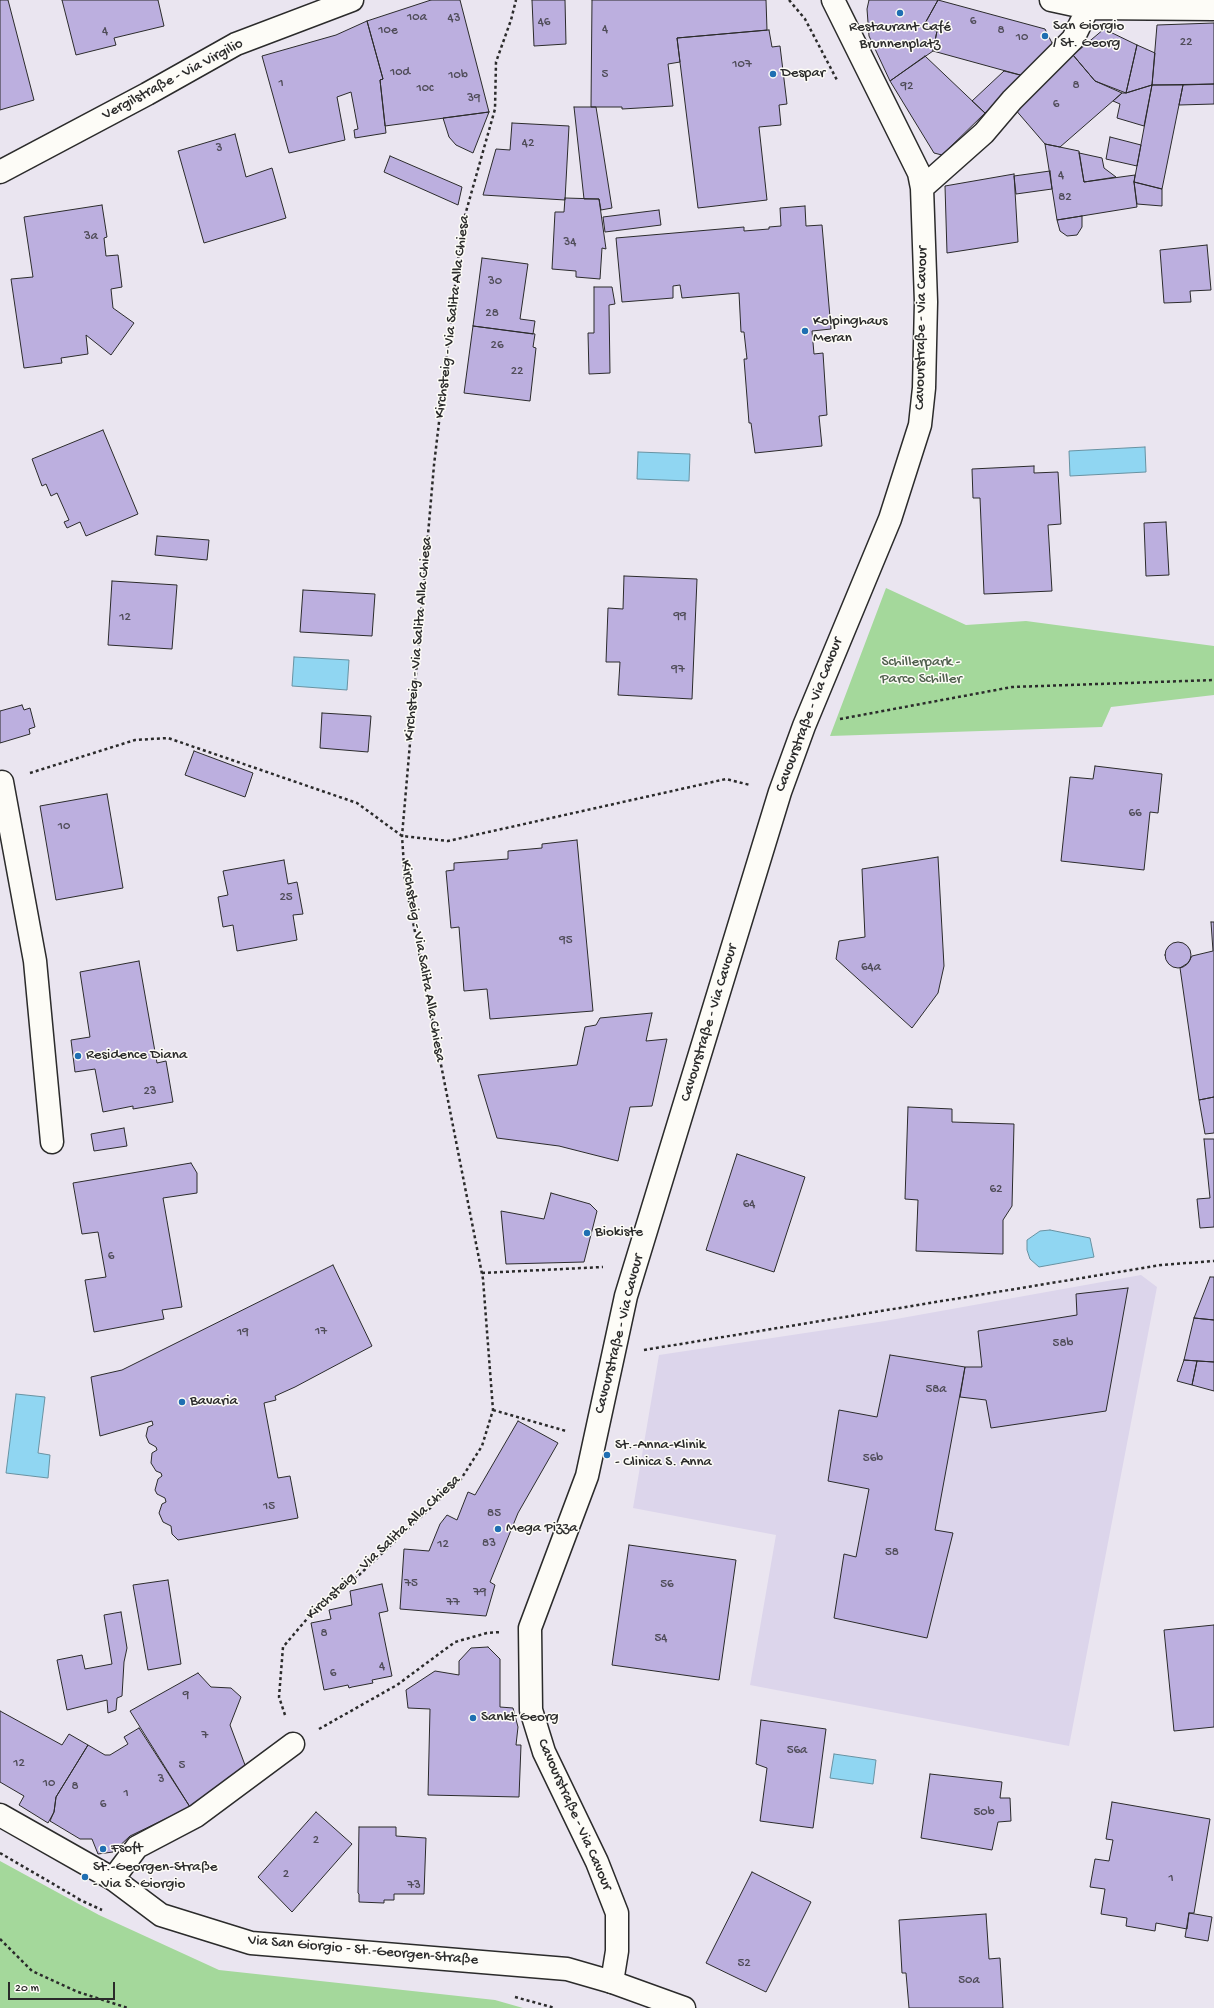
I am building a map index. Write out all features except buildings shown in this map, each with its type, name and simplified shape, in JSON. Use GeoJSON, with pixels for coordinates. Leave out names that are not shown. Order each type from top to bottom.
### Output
{"type":"FeatureCollection","features":[{"type":"Feature","properties":{"kind":"street","name":"Vergilstraße - Via Virgilio"},"geometry":{"type":"LineString","coordinates":[[0,172],[147,94],[236,44],[352,0]]}},
{"type":"Feature","properties":{"kind":"street","name":"Cavourstraße - Via Cavour"},"geometry":{"type":"LineString","coordinates":[[612,1982],[617,1951],[617,1913],[597,1862],[544,1752],[531,1710],[530,1628],[586,1476],[626,1296],[780,792],[804,726],[890,519],[920,425],[924,388],[926,302],[922,188],[919,173],[833,0]]}},
{"type":"Feature","properties":{"kind":"street"},"geometry":{"type":"LineString","coordinates":[[1051,0],[1088,8],[1214,9]]}},
{"type":"Feature","properties":{"kind":"street"},"geometry":{"type":"LineString","coordinates":[[922,188],[984,134],[1012,100],[1073,39],[1088,8]]}},
{"type":"Feature","properties":{"kind":"street"},"geometry":{"type":"LineString","coordinates":[[1,782],[35,961],[52,1142]]}},
{"type":"Feature","properties":{"kind":"street"},"geometry":{"type":"LineString","coordinates":[[113,1879],[137,1847],[196,1816],[293,1744]]}},
{"type":"Feature","properties":{"kind":"street","name":"Via San Giorgio - St.-Georgen-Straße"},"geometry":{"type":"LineString","coordinates":[[0,1815],[113,1879],[161,1914],[251,1943],[567,1969],[612,1982]]}},
{"type":"Feature","properties":{"kind":"street"},"geometry":{"type":"LineString","coordinates":[[612,1982],[684,2008]]}},
{"type":"Feature","properties":{"kind":"path","name":"Kirchsteig - Via Salita Alla Chiesa"},"geometry":{"type":"LineString","coordinates":[[293,1744],[279,1696],[283,1648],[312,1613],[359,1575],[461,1479],[482,1446],[493,1410],[482,1273],[405,881],[402,836],[434,464],[462,226],[494,109],[496,62],[512,20],[516,0]]}},
{"type":"Feature","properties":{"kind":"path"},"geometry":{"type":"LineString","coordinates":[[804,726],[1012,687],[1214,680]]}},
{"type":"Feature","properties":{"kind":"path"},"geometry":{"type":"LineString","coordinates":[[1,782],[135,740],[168,738],[357,803],[402,836],[448,841],[726,779],[780,792]]}},
{"type":"Feature","properties":{"kind":"path"},"geometry":{"type":"LineString","coordinates":[[616,1345],[643,1350],[1153,1266],[1214,1261]]}},
{"type":"Feature","properties":{"kind":"path"},"geometry":{"type":"LineString","coordinates":[[482,1273],[636,1265]]}},
{"type":"Feature","properties":{"kind":"path"},"geometry":{"type":"LineString","coordinates":[[493,1410],[595,1439]]}},
{"type":"Feature","properties":{"kind":"path"},"geometry":{"type":"LineString","coordinates":[[293,1744],[397,1685],[455,1642],[487,1633],[530,1628]]}},
{"type":"Feature","properties":{"kind":"path"},"geometry":{"type":"LineString","coordinates":[[0,1853],[78,1899],[84,1898]]}},
{"type":"Feature","properties":{"kind":"path"},"geometry":{"type":"LineString","coordinates":[[0,1939],[32,1971],[78,1992],[128,2008]]}},
{"type":"Feature","properties":{"kind":"shaded area"},"geometry":{"type":"Polygon","coordinates":[[[1141,1275],[1157,1287],[1069,1746],[750,1685],[776,1535],[633,1508],[659,1355],[885,1321],[1141,1275]]]}},
{"type":"Feature","properties":{"kind":"green space","name":"Schillerpark - Parco Schiller"},"geometry":{"type":"Polygon","coordinates":[[[886,588],[966,625],[1026,621],[1214,646],[1214,695],[1111,707],[1102,727],[830,736],[886,588]]]}},
{"type":"Feature","properties":{"kind":"green space"},"geometry":{"type":"Polygon","coordinates":[[[0,1861],[99,1915],[219,1970],[495,2000],[523,2008],[0,2008],[0,1861]]]}},
{"type":"Feature","properties":{"kind":"water"},"geometry":{"type":"Polygon","coordinates":[[[1145,447],[1146,472],[1070,476],[1069,451],[1145,447]]]}},
{"type":"Feature","properties":{"kind":"water"},"geometry":{"type":"Polygon","coordinates":[[[638,452],[690,454],[689,481],[637,479],[638,452]]]}},
{"type":"Feature","properties":{"kind":"water"},"geometry":{"type":"Polygon","coordinates":[[[294,657],[349,660],[347,690],[292,686],[294,657]]]}},
{"type":"Feature","properties":{"kind":"water"},"geometry":{"type":"Polygon","coordinates":[[[1050,1230],[1090,1238],[1094,1257],[1039,1267],[1030,1259],[1027,1250],[1027,1240],[1040,1231],[1050,1230]]]}},
{"type":"Feature","properties":{"kind":"water"},"geometry":{"type":"Polygon","coordinates":[[[16,1394],[45,1397],[38,1453],[50,1455],[48,1478],[6,1473],[16,1394]]]}},
{"type":"Feature","properties":{"kind":"water"},"geometry":{"type":"Polygon","coordinates":[[[834,1754],[876,1760],[873,1784],[830,1778],[834,1754]]]}},
{"type":"Feature","properties":{"kind":"place","name":"Restaurant Café Brunnenplatz"},"geometry":{"type":"Point","coordinates":[900,13]}},
{"type":"Feature","properties":{"kind":"place","name":"San Giorgio / St. Georg"},"geometry":{"type":"Point","coordinates":[1045,36]}},
{"type":"Feature","properties":{"kind":"place","name":"Despar"},"geometry":{"type":"Point","coordinates":[773,74]}},
{"type":"Feature","properties":{"kind":"place","name":"Kolpinghaus Meran"},"geometry":{"type":"Point","coordinates":[805,331]}},
{"type":"Feature","properties":{"kind":"place","name":"Residence Diana"},"geometry":{"type":"Point","coordinates":[78,1056]}},
{"type":"Feature","properties":{"kind":"place","name":"Biokiste"},"geometry":{"type":"Point","coordinates":[587,1233]}},
{"type":"Feature","properties":{"kind":"place","name":"Bavaria"},"geometry":{"type":"Point","coordinates":[182,1402]}},
{"type":"Feature","properties":{"kind":"place","name":"St.-Anna-Klinik - Clinica S. Anna"},"geometry":{"type":"Point","coordinates":[607,1455]}},
{"type":"Feature","properties":{"kind":"place","name":"Mega Pizza"},"geometry":{"type":"Point","coordinates":[498,1529]}},
{"type":"Feature","properties":{"kind":"place","name":"Sankt Georg"},"geometry":{"type":"Point","coordinates":[473,1718]}},
{"type":"Feature","properties":{"kind":"place","name":"Fsoft"},"geometry":{"type":"Point","coordinates":[103,1849]}},
{"type":"Feature","properties":{"kind":"place","name":"St.-Georgen-Straße - Via S. Giorgio"},"geometry":{"type":"Point","coordinates":[85,1877]}}]}
